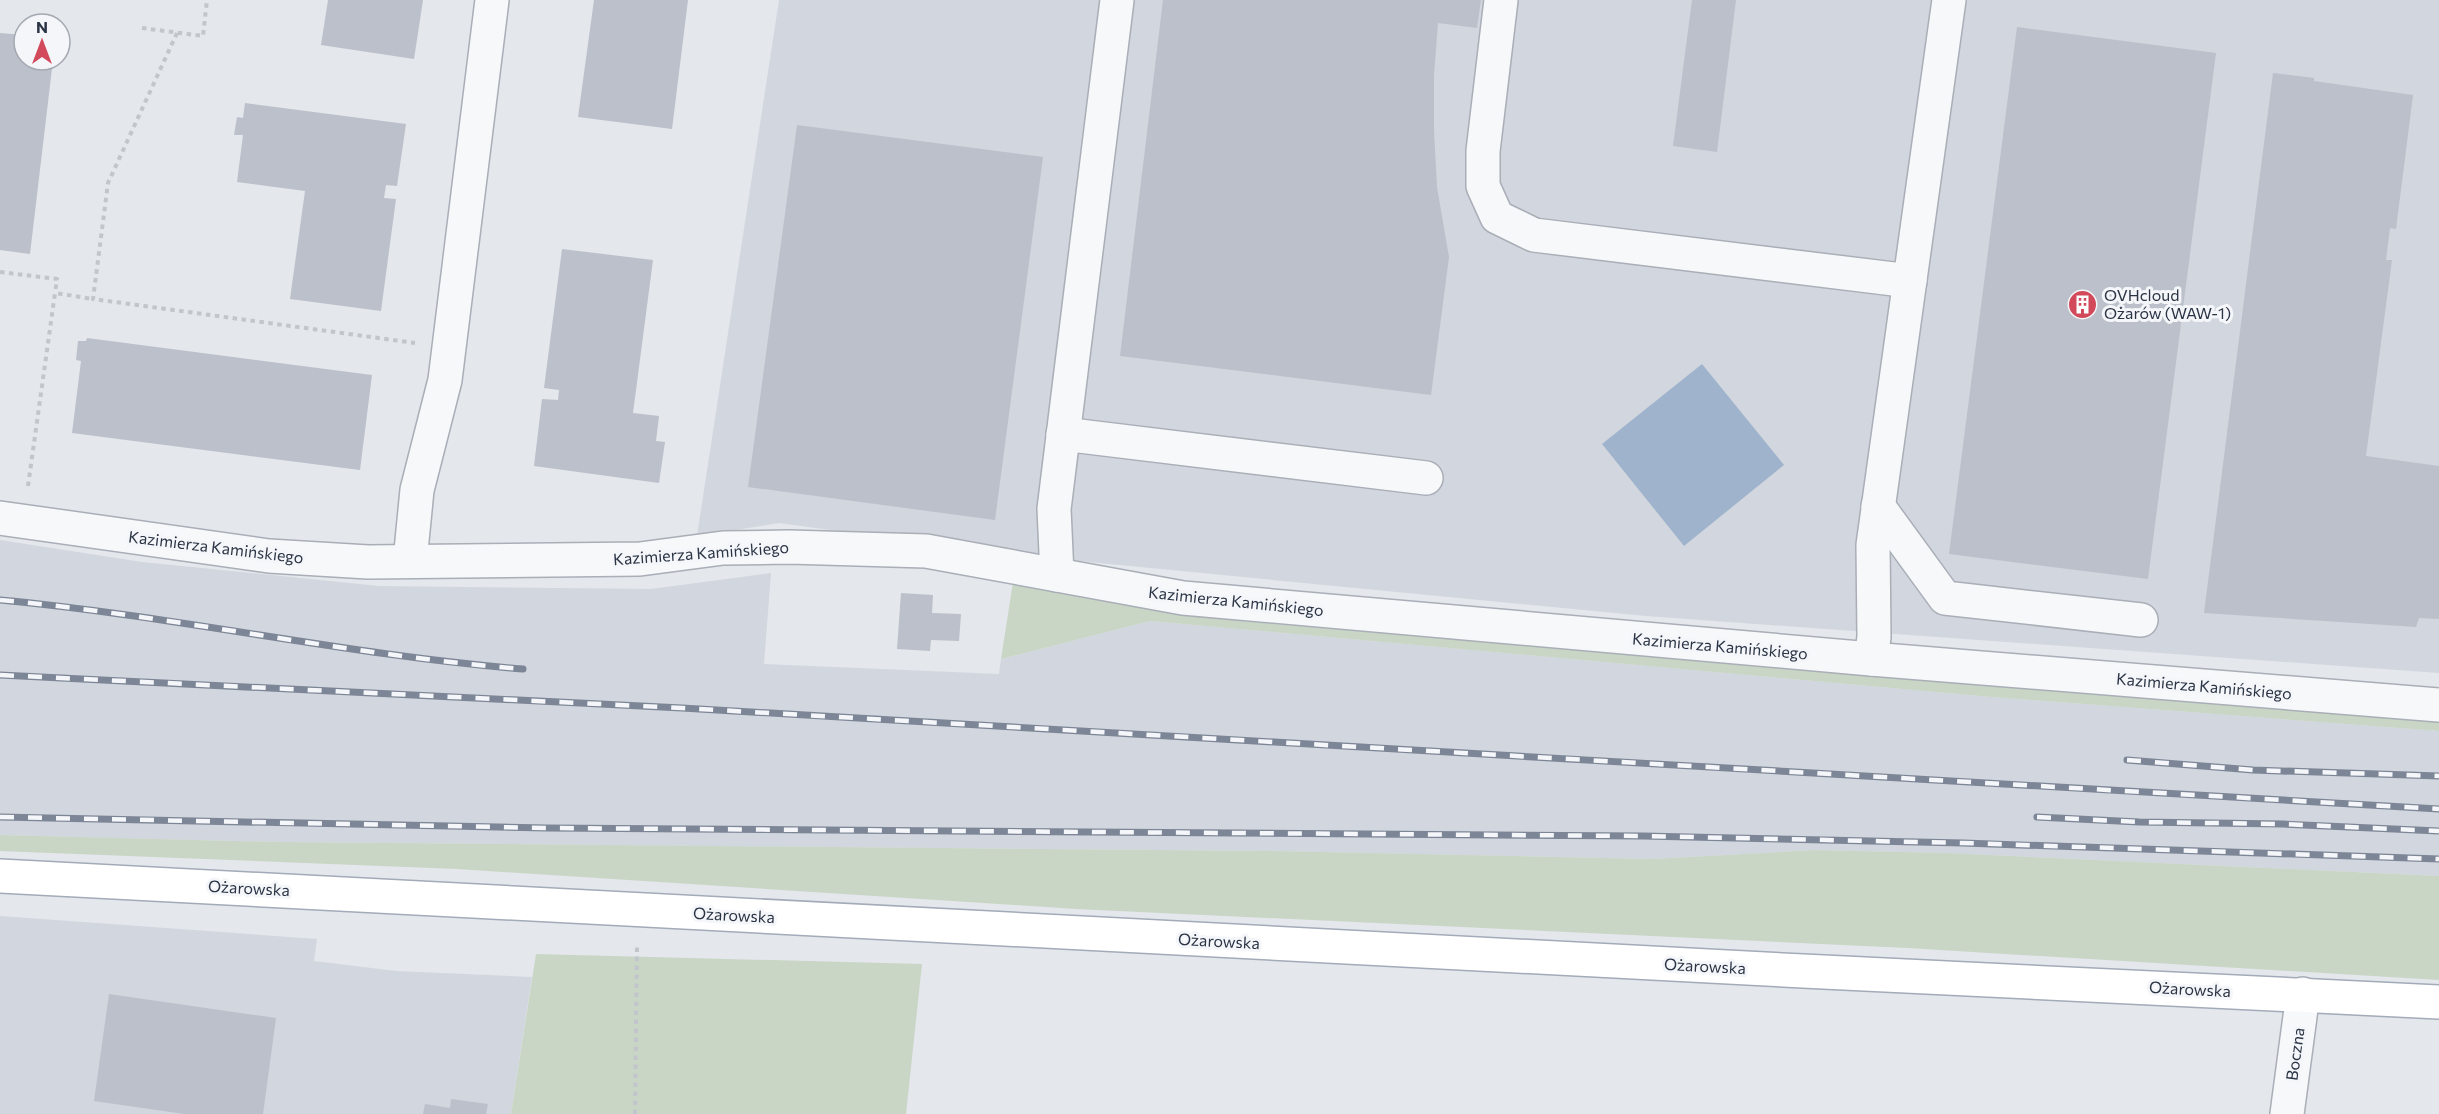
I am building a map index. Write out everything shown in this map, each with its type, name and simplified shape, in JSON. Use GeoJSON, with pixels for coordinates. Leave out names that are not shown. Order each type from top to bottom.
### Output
{"type":"FeatureCollection","features":[{"type":"Feature","properties":{"kind":"main road","name":"Ożarowska"},"geometry":{"type":"LineString","coordinates":[[0,876],[1803,972],[2439,1002]]}},
{"type":"Feature","properties":{"kind":"street"},"geometry":{"type":"LineString","coordinates":[[410,561],[417,490],[445,380],[492,0]]}},
{"type":"Feature","properties":{"kind":"street"},"geometry":{"type":"LineString","coordinates":[[1057,575],[1054,509],[1117,0]]}},
{"type":"Feature","properties":{"kind":"street"},"geometry":{"type":"LineString","coordinates":[[1501,0],[1483,151],[1483,186],[1497,217],[1534,235],[1910,281]]}},
{"type":"Feature","properties":{"kind":"street"},"geometry":{"type":"LineString","coordinates":[[1871,659],[1874,637],[1873,545],[1950,0]]}},
{"type":"Feature","properties":{"kind":"street"},"geometry":{"type":"LineString","coordinates":[[1063,434],[1426,478]]}},
{"type":"Feature","properties":{"kind":"street"},"geometry":{"type":"LineString","coordinates":[[1878,506],[1945,598],[2141,620]]}},
{"type":"Feature","properties":{"kind":"street","name":"Kazimierza Kamińskiego"},"geometry":{"type":"LineString","coordinates":[[0,518],[269,556],[368,562],[640,559],[723,548],[789,547],[926,551],[1183,598],[1871,659],[2439,705]]}},
{"type":"Feature","properties":{"kind":"street","name":"Boczna"},"geometry":{"type":"LineString","coordinates":[[2287,1114],[2303,994]]}},
{"type":"Feature","properties":{"kind":"path"},"geometry":{"type":"LineString","coordinates":[[142,28],[203,36],[207,0]]}},
{"type":"Feature","properties":{"kind":"path"},"geometry":{"type":"LineString","coordinates":[[93,299],[108,183],[177,33]]}},
{"type":"Feature","properties":{"kind":"path"},"geometry":{"type":"LineString","coordinates":[[0,272],[57,279],[27,492]]}},
{"type":"Feature","properties":{"kind":"path"},"geometry":{"type":"LineString","coordinates":[[55,293],[416,343]]}},
{"type":"Feature","properties":{"kind":"path"},"geometry":{"type":"LineString","coordinates":[[635,1114],[638,909]]}},
{"type":"Feature","properties":{"kind":"shaded area"},"geometry":{"type":"Polygon","coordinates":[[[779,0],[2439,0],[2439,673],[1646,616],[1005,554],[779,523],[697,536],[779,0]]]}},
{"type":"Feature","properties":{"kind":"shaded area"},"geometry":{"type":"Polygon","coordinates":[[[0,540],[142,562],[379,586],[651,589],[771,573],[764,664],[999,674],[1001,659],[1150,621],[1991,697],[2439,731],[2439,876],[1947,853],[1814,850],[1652,859],[1275,851],[280,842],[0,835],[0,540]]]}},
{"type":"Feature","properties":{"kind":"shaded area"},"geometry":{"type":"Polygon","coordinates":[[[0,916],[317,939],[314,961],[396,971],[532,977],[511,1114],[0,1114],[0,916]]]}},
{"type":"Feature","properties":{"kind":"green space"},"geometry":{"type":"Polygon","coordinates":[[[1013,582],[1157,611],[1242,621],[1870,676],[2439,721],[2439,731],[1991,697],[1150,621],[1001,659],[1013,582]]]}},
{"type":"Feature","properties":{"kind":"green space"},"geometry":{"type":"Polygon","coordinates":[[[0,835],[280,842],[1275,851],[1652,859],[1814,850],[1947,853],[2439,876],[2439,980],[1907,948],[1076,909],[457,869],[0,851],[0,835]]]}},
{"type":"Feature","properties":{"kind":"green space"},"geometry":{"type":"Polygon","coordinates":[[[536,954],[922,964],[906,1114],[511,1114],[536,954]]]}},
{"type":"Feature","properties":{"kind":"water"},"geometry":{"type":"Polygon","coordinates":[[[1702,364],[1784,465],[1684,546],[1602,444],[1702,364]]]}},
{"type":"Feature","properties":{"kind":"building"},"geometry":{"type":"Polygon","coordinates":[[[328,0],[423,0],[414,59],[321,45],[328,0]]]}},
{"type":"Feature","properties":{"kind":"building"},"geometry":{"type":"Polygon","coordinates":[[[594,0],[688,0],[672,129],[578,117],[594,0]]]}},
{"type":"Feature","properties":{"kind":"building"},"geometry":{"type":"Polygon","coordinates":[[[1163,0],[1481,0],[1477,28],[1438,23],[1434,75],[1434,131],[1437,187],[1449,257],[1431,395],[1120,356],[1163,0]]]}},
{"type":"Feature","properties":{"kind":"building"},"geometry":{"type":"Polygon","coordinates":[[[1692,0],[1736,0],[1717,152],[1673,146],[1692,0]]]}},
{"type":"Feature","properties":{"kind":"building","name":"OVHcloud Ożarów (WAW-1)"},"geometry":{"type":"Polygon","coordinates":[[[2017,27],[2216,53],[2148,579],[1949,554],[2017,27]]]}},
{"type":"Feature","properties":{"kind":"building"},"geometry":{"type":"Polygon","coordinates":[[[0,33],[12,34],[12,72],[52,72],[30,254],[0,250],[0,33]]]}},
{"type":"Feature","properties":{"kind":"building"},"geometry":{"type":"Polygon","coordinates":[[[2273,73],[2413,95],[2396,229],[2390,228],[2386,260],[2392,260],[2366,456],[2439,466],[2439,619],[2419,618],[2416,627],[2204,613],[2273,73]]]}},
{"type":"Feature","properties":{"kind":"building"},"geometry":{"type":"Polygon","coordinates":[[[245,103],[406,124],[397,186],[386,185],[384,198],[396,199],[381,311],[290,299],[305,191],[237,182],[243,135],[234,135],[237,117],[243,118],[245,103]]]}},
{"type":"Feature","properties":{"kind":"building"},"geometry":{"type":"Polygon","coordinates":[[[797,125],[1043,157],[995,520],[748,487],[797,125]]]}},
{"type":"Feature","properties":{"kind":"building"},"geometry":{"type":"Polygon","coordinates":[[[562,249],[653,260],[633,413],[659,416],[656,441],[665,442],[659,483],[534,466],[542,399],[558,400],[559,390],[544,388],[562,249]]]}},
{"type":"Feature","properties":{"kind":"building"},"geometry":{"type":"Polygon","coordinates":[[[87,338],[372,375],[360,470],[72,433],[81,361],[76,360],[78,341],[86,341],[87,338]]]}},
{"type":"Feature","properties":{"kind":"building"},"geometry":{"type":"Polygon","coordinates":[[[901,593],[933,595],[932,613],[961,614],[959,641],[931,640],[930,651],[897,649],[901,593]]]}},
{"type":"Feature","properties":{"kind":"building"},"geometry":{"type":"Polygon","coordinates":[[[109,994],[276,1018],[263,1114],[184,1114],[94,1101],[109,994]]]}},
{"type":"Feature","properties":{"kind":"building"},"geometry":{"type":"Polygon","coordinates":[[[451,1099],[488,1104],[486,1114],[423,1114],[425,1104],[450,1108],[451,1099]]]}},
{"type":"Feature","properties":{"kind":"railway"},"geometry":{"type":"LineString","coordinates":[[0,600],[131,616],[392,655],[523,669]]}},
{"type":"Feature","properties":{"kind":"railway"},"geometry":{"type":"LineString","coordinates":[[0,675],[682,708],[2439,809]]}},
{"type":"Feature","properties":{"kind":"railway"},"geometry":{"type":"LineString","coordinates":[[2127,760],[2253,770],[2439,776]]}},
{"type":"Feature","properties":{"kind":"railway"},"geometry":{"type":"LineString","coordinates":[[0,817],[547,828],[1643,836],[1963,843],[2439,859]]}},
{"type":"Feature","properties":{"kind":"railway"},"geometry":{"type":"LineString","coordinates":[[2037,817],[2439,831]]}},
{"type":"Feature","properties":{"kind":"place","name":"OVHcloud Ożarów (WAW-1)"},"geometry":{"type":"Point","coordinates":[2083,304]}}]}
